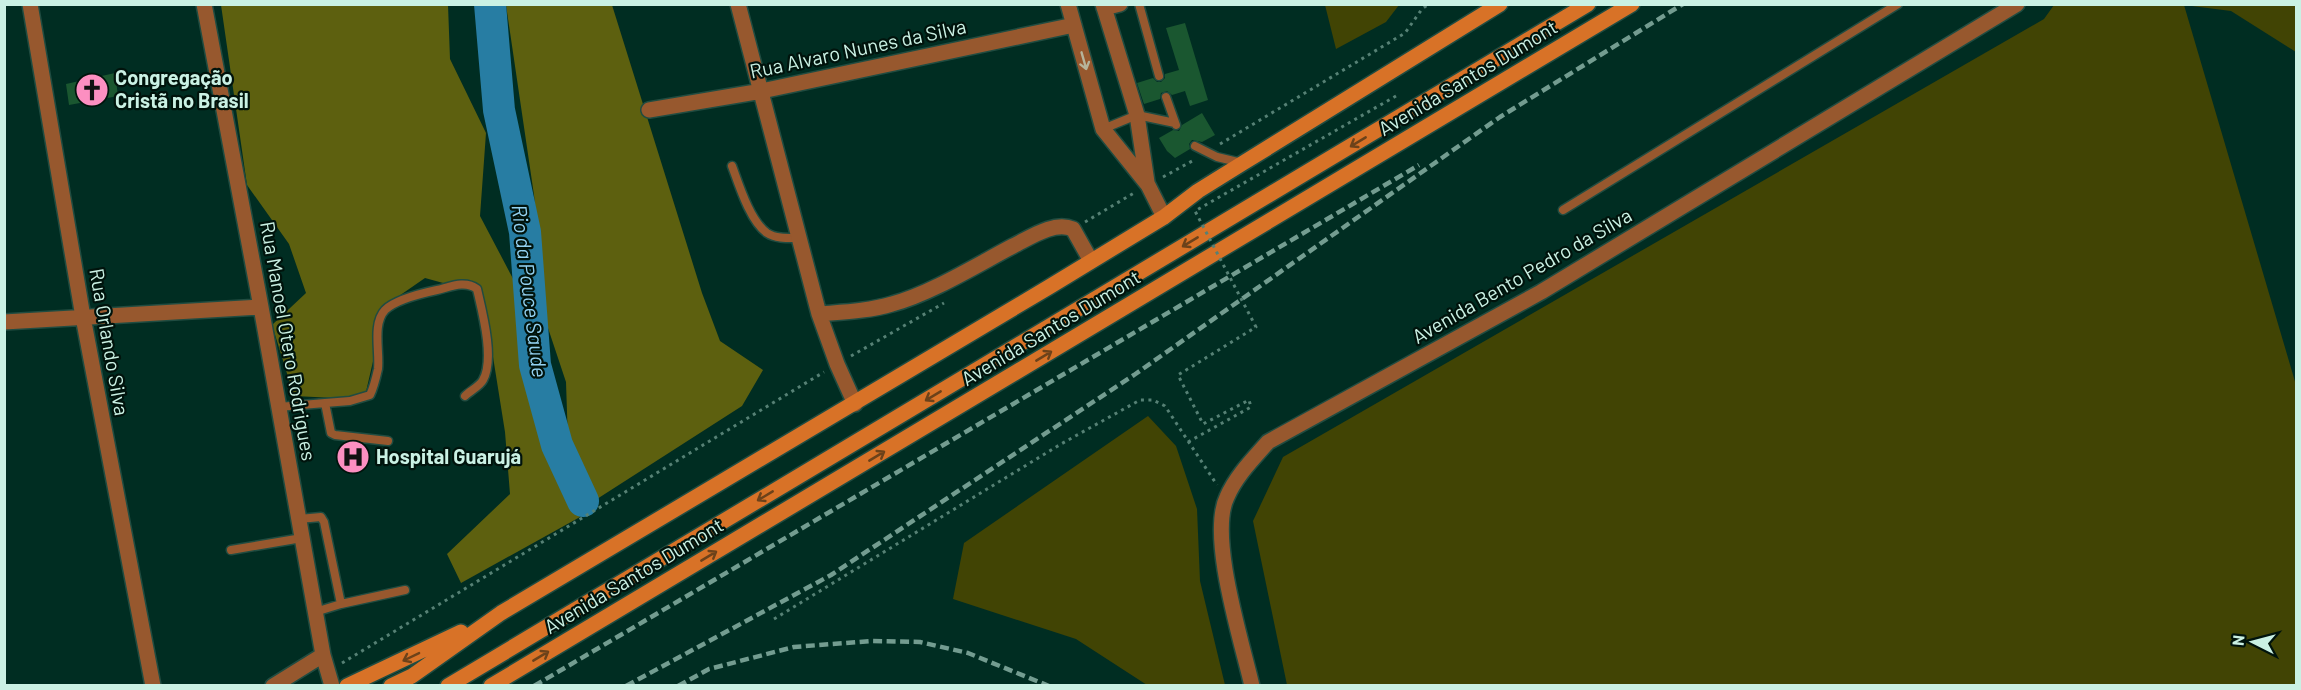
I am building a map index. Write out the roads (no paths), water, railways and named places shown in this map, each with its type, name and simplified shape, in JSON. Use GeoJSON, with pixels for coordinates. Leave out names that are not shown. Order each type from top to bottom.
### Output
{"type":"FeatureCollection","features":[{"type":"Feature","properties":{"kind":"main road","name":"Avenida Santos Dumont"},"geometry":{"type":"LineString","coordinates":[[391,686],[412,676],[501,613],[855,404],[1164,217],[1198,191],[1500,4]]}},
{"type":"Feature","properties":{"kind":"main road","name":"Avenida Santos Dumont"},"geometry":{"type":"LineString","coordinates":[[448,686],[1588,4]]}},
{"type":"Feature","properties":{"kind":"main road","name":"Avenida Santos Dumont"},"geometry":{"type":"LineString","coordinates":[[491,686],[1632,4]]}},
{"type":"Feature","properties":{"kind":"main road","name":"Avenida Santos Dumont"},"geometry":{"type":"LineString","coordinates":[[347,686],[501,613]]}},
{"type":"Feature","properties":{"kind":"street","name":"Rua Orlando Silva"},"geometry":{"type":"LineString","coordinates":[[30,4],[83,317],[153,686]]}},
{"type":"Feature","properties":{"kind":"street","name":"Rua Manoel Otero Rodrigues"},"geometry":{"type":"LineString","coordinates":[[204,4],[323,655],[330,679]]}},
{"type":"Feature","properties":{"kind":"street"},"geometry":{"type":"LineString","coordinates":[[738,4],[819,314],[837,364],[855,404]]}},
{"type":"Feature","properties":{"kind":"street"},"geometry":{"type":"LineString","coordinates":[[1068,4],[1103,129],[1148,185],[1164,217]]}},
{"type":"Feature","properties":{"kind":"street"},"geometry":{"type":"LineString","coordinates":[[1120,4],[1103,6],[1137,115],[1148,185]]}},
{"type":"Feature","properties":{"kind":"street","name":"Avenida Bento Pedro da Silva"},"geometry":{"type":"LineString","coordinates":[[1252,686],[1223,559],[1221,531],[1226,498],[1242,471],[1268,442],[1541,292],[2015,5]]}},
{"type":"Feature","properties":{"kind":"street","name":"Rua Alvaro Nunes da Silva"},"geometry":{"type":"LineString","coordinates":[[649,110],[762,92],[1074,25]]}},
{"type":"Feature","properties":{"kind":"street"},"geometry":{"type":"LineString","coordinates":[[819,314],[871,308],[909,299],[1042,232],[1063,226],[1073,229],[1091,261]]}},
{"type":"Feature","properties":{"kind":"street"},"geometry":{"type":"LineString","coordinates":[[4,322],[261,307]]}},
{"type":"Feature","properties":{"kind":"street"},"geometry":{"type":"LineString","coordinates":[[273,686],[323,655]]}},
{"type":"Feature","properties":{"kind":"lane"},"geometry":{"type":"LineString","coordinates":[[1139,4],[1160,76]]}},
{"type":"Feature","properties":{"kind":"lane"},"geometry":{"type":"LineString","coordinates":[[1563,210],[1898,4]]}},
{"type":"Feature","properties":{"kind":"lane"},"geometry":{"type":"LineString","coordinates":[[1103,129],[1137,115],[1176,125],[1166,97]]}},
{"type":"Feature","properties":{"kind":"lane"},"geometry":{"type":"LineString","coordinates":[[1195,147],[1243,163]]}},
{"type":"Feature","properties":{"kind":"lane"},"geometry":{"type":"LineString","coordinates":[[732,166],[756,221],[767,233],[779,238],[800,238]]}},
{"type":"Feature","properties":{"kind":"lane"},"geometry":{"type":"LineString","coordinates":[[279,407],[350,401],[370,395],[378,367],[380,319],[386,309],[403,300],[461,284],[472,285],[477,289],[487,341],[487,366],[483,380],[465,396]]}},
{"type":"Feature","properties":{"kind":"lane"},"geometry":{"type":"LineString","coordinates":[[324,403],[331,433],[388,441]]}},
{"type":"Feature","properties":{"kind":"lane"},"geometry":{"type":"LineString","coordinates":[[299,519],[321,517],[324,522],[341,604]]}},
{"type":"Feature","properties":{"kind":"lane"},"geometry":{"type":"LineString","coordinates":[[231,550],[302,538]]}},
{"type":"Feature","properties":{"kind":"lane"},"geometry":{"type":"LineString","coordinates":[[315,612],[405,590]]}},
{"type":"Feature","properties":{"kind":"waterway","name":"Rio da Pouce Saude"},"geometry":{"type":"LineString","coordinates":[[490,4],[499,110],[525,232],[535,365],[557,445],[583,501]]}},
{"type":"Feature","properties":{"kind":"railway"},"geometry":{"type":"LineString","coordinates":[[626,686],[831,575],[1134,375],[1500,117],[1683,4]]}},
{"type":"Feature","properties":{"kind":"railway"},"geometry":{"type":"LineString","coordinates":[[534,686],[1419,165]]}},
{"type":"Feature","properties":{"kind":"railway"},"geometry":{"type":"LineString","coordinates":[[678,686],[709,669],[794,647],[871,641],[920,642],[968,653],[1049,686]]}},
{"type":"Feature","properties":{"kind":"place","name":"Congregação Cristã no Brasil"},"geometry":{"type":"Point","coordinates":[92,90]}},
{"type":"Feature","properties":{"kind":"place","name":"Hospital Guarujá"},"geometry":{"type":"Point","coordinates":[353,457]}}]}
